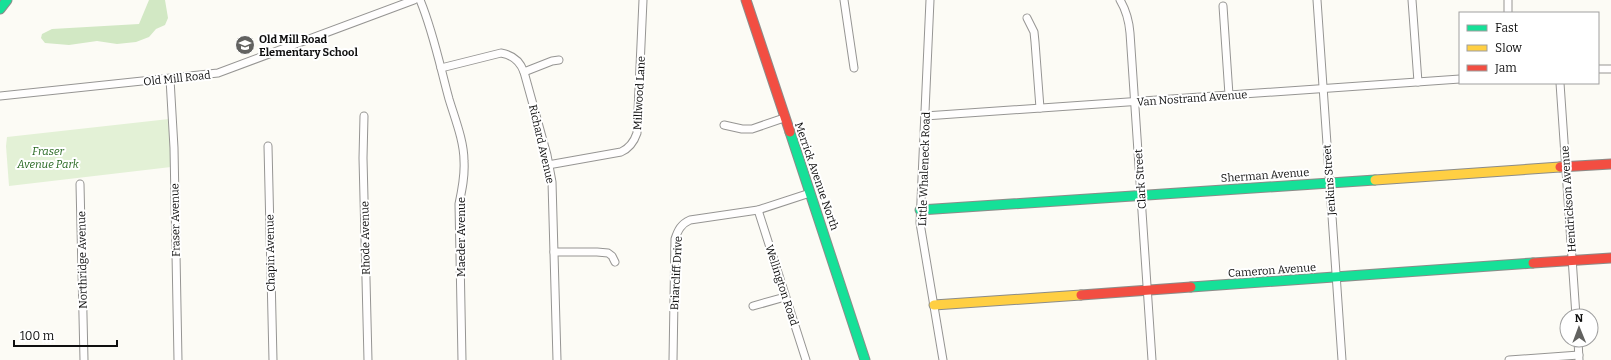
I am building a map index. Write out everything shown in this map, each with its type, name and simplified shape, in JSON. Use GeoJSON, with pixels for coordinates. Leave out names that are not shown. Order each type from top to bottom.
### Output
{"type":"FeatureCollection","features":[{"type":"Feature","properties":{"kind":"street"},"geometry":{"type":"LineString","coordinates":[[0,9],[7,0]]}},
{"type":"Feature","properties":{"kind":"street","name":"Old Mill Road"},"geometry":{"type":"LineString","coordinates":[[0,96],[218,73],[414,0]]}},
{"type":"Feature","properties":{"kind":"street","name":"Maeder Avenue"},"geometry":{"type":"LineString","coordinates":[[420,0],[462,143],[464,178],[459,204],[462,360]]}},
{"type":"Feature","properties":{"kind":"street","name":"Millwood Lane"},"geometry":{"type":"LineString","coordinates":[[548,165],[621,152],[626,150],[635,140],[637,133],[643,0]]}},
{"type":"Feature","properties":{"kind":"street","name":"Merrick Avenue North"},"geometry":{"type":"LineString","coordinates":[[746,0],[865,360]]}},
{"type":"Feature","properties":{"kind":"street"},"geometry":{"type":"LineString","coordinates":[[844,0],[854,68]]}},
{"type":"Feature","properties":{"kind":"street","name":"Little Whaleneck Road"},"geometry":{"type":"LineString","coordinates":[[930,0],[920,223],[943,360]]}},
{"type":"Feature","properties":{"kind":"street","name":"Clark Street"},"geometry":{"type":"LineString","coordinates":[[1120,0],[1124,6],[1128,19],[1152,360]]}},
{"type":"Feature","properties":{"kind":"street","name":"Jenkins Street"},"geometry":{"type":"LineString","coordinates":[[1317,0],[1342,360]]}},
{"type":"Feature","properties":{"kind":"street"},"geometry":{"type":"LineString","coordinates":[[1412,0],[1418,82]]}},
{"type":"Feature","properties":{"kind":"street"},"geometry":{"type":"LineString","coordinates":[[1508,0],[1508,12]]}},
{"type":"Feature","properties":{"kind":"street"},"geometry":{"type":"LineString","coordinates":[[1223,6],[1229,95]]}},
{"type":"Feature","properties":{"kind":"street"},"geometry":{"type":"LineString","coordinates":[[1027,18],[1034,32],[1040,108]]}},
{"type":"Feature","properties":{"kind":"street","name":"Richard Avenue"},"geometry":{"type":"LineString","coordinates":[[441,68],[501,53],[508,54],[516,58],[522,66],[548,165],[553,191],[557,360]]}},
{"type":"Feature","properties":{"kind":"street"},"geometry":{"type":"LineString","coordinates":[[524,72],[552,61],[559,60]]}},
{"type":"Feature","properties":{"kind":"street"},"geometry":{"type":"LineString","coordinates":[[1599,70],[1611,69]]}},
{"type":"Feature","properties":{"kind":"street","name":"Fraser Avenue"},"geometry":{"type":"LineString","coordinates":[[170,79],[174,148],[178,360]]}},
{"type":"Feature","properties":{"kind":"street","name":"Van Nostrand Avenue"},"geometry":{"type":"LineString","coordinates":[[925,116],[1459,79]]}},
{"type":"Feature","properties":{"kind":"street","name":"Hendrickson Avenue"},"geometry":{"type":"LineString","coordinates":[[1560,84],[1575,308]]}},
{"type":"Feature","properties":{"kind":"street","name":"Rhode Avenue"},"geometry":{"type":"LineString","coordinates":[[364,116],[363,158],[368,360]]}},
{"type":"Feature","properties":{"kind":"street"},"geometry":{"type":"LineString","coordinates":[[724,125],[742,129],[752,129],[784,118]]}},
{"type":"Feature","properties":{"kind":"street","name":"Chapin Avenue"},"geometry":{"type":"LineString","coordinates":[[268,146],[273,360]]}},
{"type":"Feature","properties":{"kind":"street","name":"Sherman Avenue"},"geometry":{"type":"LineString","coordinates":[[920,210],[1611,164]]}},
{"type":"Feature","properties":{"kind":"street","name":"Northridge Avenue"},"geometry":{"type":"LineString","coordinates":[[80,184],[84,360]]}},
{"type":"Feature","properties":{"kind":"street","name":"Briarcliff Drive"},"geometry":{"type":"LineString","coordinates":[[673,360],[675,239],[683,224],[690,220],[758,210],[810,193]]}},
{"type":"Feature","properties":{"kind":"street","name":"Wellington Road"},"geometry":{"type":"LineString","coordinates":[[758,210],[806,360]]}},
{"type":"Feature","properties":{"kind":"street"},"geometry":{"type":"LineString","coordinates":[[554,252],[603,252],[612,256],[615,262]]}},
{"type":"Feature","properties":{"kind":"street","name":"Cameron Avenue"},"geometry":{"type":"LineString","coordinates":[[934,305],[1611,258]]}},
{"type":"Feature","properties":{"kind":"street"},"geometry":{"type":"LineString","coordinates":[[753,306],[785,297]]}},
{"type":"Feature","properties":{"kind":"street"},"geometry":{"type":"LineString","coordinates":[[1509,360],[1579,358],[1578,348]]}},
{"type":"Feature","properties":{"kind":"green space"},"geometry":{"type":"Polygon","coordinates":[[[149,0],[165,0],[168,18],[165,25],[156,29],[149,37],[136,42],[117,44],[97,41],[69,45],[45,43],[41,38],[42,34],[52,29],[139,24],[149,0]]]}},
{"type":"Feature","properties":{"kind":"green space","name":"Fraser Avenue Park"},"geometry":{"type":"Polygon","coordinates":[[[169,119],[171,167],[9,186],[6,146],[7,137],[169,119]]]}},
{"type":"Feature","properties":{"kind":"traffic: fast"},"geometry":{"type":"LineString","coordinates":[[0,9],[7,0]]}},
{"type":"Feature","properties":{"kind":"traffic: fast"},"geometry":{"type":"LineString","coordinates":[[790,132],[865,360]]}},
{"type":"Feature","properties":{"kind":"traffic: fast"},"geometry":{"type":"LineString","coordinates":[[920,210],[1375,180]]}},
{"type":"Feature","properties":{"kind":"traffic: fast"},"geometry":{"type":"LineString","coordinates":[[1191,287],[1533,263]]}},
{"type":"Feature","properties":{"kind":"traffic: slow"},"geometry":{"type":"LineString","coordinates":[[1375,180],[1560,167]]}},
{"type":"Feature","properties":{"kind":"traffic: slow"},"geometry":{"type":"LineString","coordinates":[[934,305],[1081,295]]}},
{"type":"Feature","properties":{"kind":"traffic: jam"},"geometry":{"type":"LineString","coordinates":[[746,0],[790,132]]}},
{"type":"Feature","properties":{"kind":"traffic: jam"},"geometry":{"type":"LineString","coordinates":[[1560,167],[1611,164]]}},
{"type":"Feature","properties":{"kind":"traffic: jam"},"geometry":{"type":"LineString","coordinates":[[1533,263],[1611,258]]}},
{"type":"Feature","properties":{"kind":"traffic: jam"},"geometry":{"type":"LineString","coordinates":[[1081,295],[1191,287]]}},
{"type":"Feature","properties":{"kind":"place","name":"Old Mill Road Elementary School"},"geometry":{"type":"Point","coordinates":[245,45]}}]}
